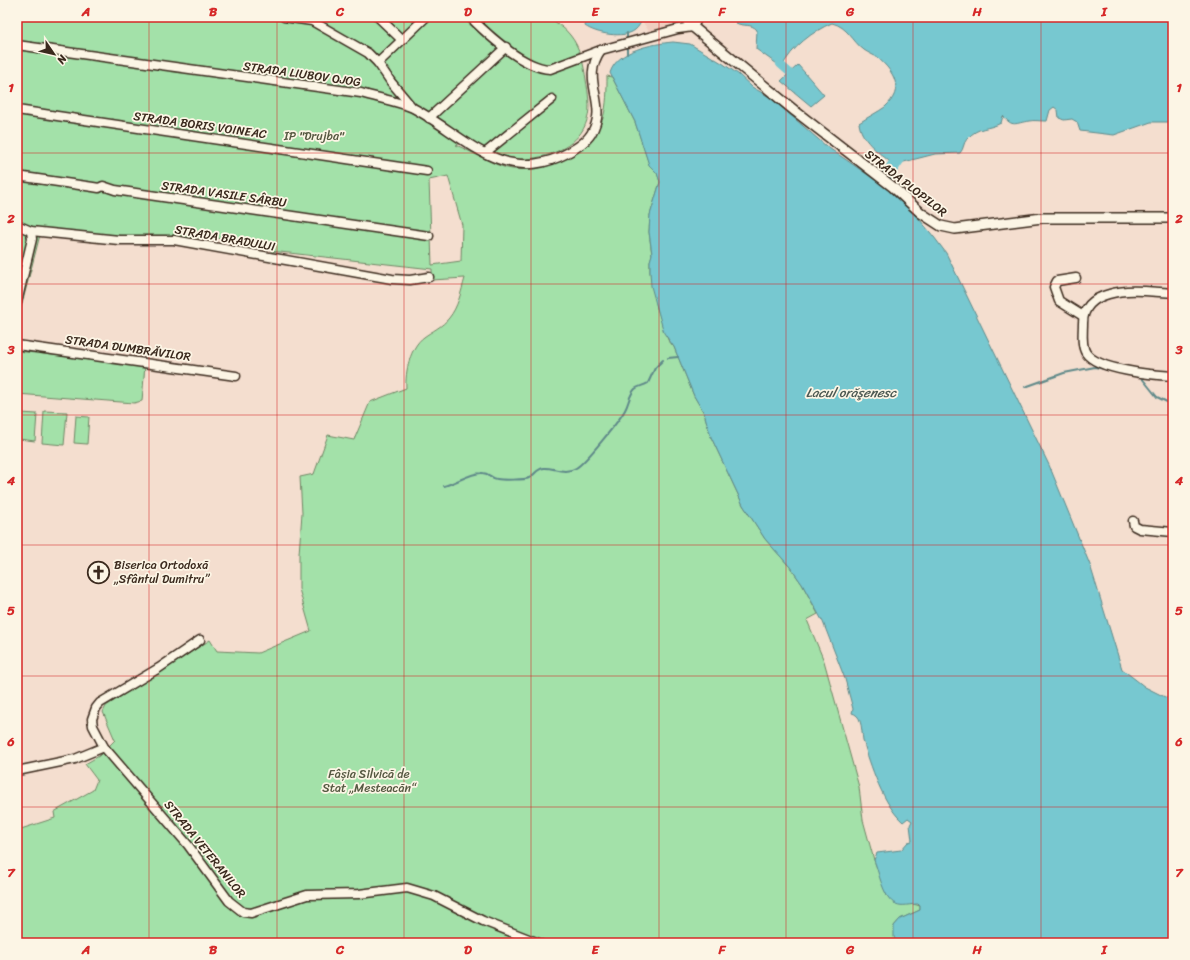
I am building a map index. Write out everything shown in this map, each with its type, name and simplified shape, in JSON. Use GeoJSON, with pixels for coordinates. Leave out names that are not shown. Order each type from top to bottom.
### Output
{"type":"FeatureCollection","features":[{"type":"Feature","properties":{"kind":"street"},"geometry":{"type":"LineString","coordinates":[[284,17],[304,20],[321,25],[368,53],[378,63],[412,108]]}},
{"type":"Feature","properties":{"kind":"street"},"geometry":{"type":"LineString","coordinates":[[378,17],[402,40]]}},
{"type":"Feature","properties":{"kind":"street"},"geometry":{"type":"LineString","coordinates":[[378,63],[426,17]]}},
{"type":"Feature","properties":{"kind":"street"},"geometry":{"type":"LineString","coordinates":[[470,17],[529,64],[541,69],[562,66],[601,50],[678,29],[693,27],[698,17]]}},
{"type":"Feature","properties":{"kind":"street","name":"STRADA PLOPILOR"},"geometry":{"type":"LineString","coordinates":[[684,17],[693,27],[795,111],[893,188],[921,213],[941,226],[955,229],[1042,218],[1173,218]]}},
{"type":"Feature","properties":{"kind":"street","name":"STRADA LIUBOV OJOG"},"geometry":{"type":"LineString","coordinates":[[17,45],[251,79],[327,87],[361,93],[412,108],[485,153],[505,162],[531,164],[554,159],[581,144],[590,135],[596,121],[598,107],[592,67],[601,50]]}},
{"type":"Feature","properties":{"kind":"street"},"geometry":{"type":"LineString","coordinates":[[429,118],[506,47]]}},
{"type":"Feature","properties":{"kind":"street"},"geometry":{"type":"LineString","coordinates":[[485,153],[552,99]]}},
{"type":"Feature","properties":{"kind":"street","name":"STRADA BORIS VOINEAC"},"geometry":{"type":"LineString","coordinates":[[17,110],[427,171]]}},
{"type":"Feature","properties":{"kind":"street","name":"STRADA VASILE SÂRBU"},"geometry":{"type":"LineString","coordinates":[[17,176],[93,187],[103,186],[115,190],[430,236]]}},
{"type":"Feature","properties":{"kind":"street","name":"STRADA BRADULUI"},"geometry":{"type":"LineString","coordinates":[[17,225],[31,231],[119,240],[174,240],[392,279],[410,280],[429,277]]}},
{"type":"Feature","properties":{"kind":"street"},"geometry":{"type":"LineString","coordinates":[[17,302],[32,239],[31,231]]}},
{"type":"Feature","properties":{"kind":"street"},"geometry":{"type":"LineString","coordinates":[[1076,278],[1057,281],[1054,287],[1059,302],[1083,316]]}},
{"type":"Feature","properties":{"kind":"street"},"geometry":{"type":"LineString","coordinates":[[1173,293],[1122,292],[1101,297],[1089,305],[1083,316],[1084,349],[1088,355],[1123,370],[1173,376]]}},
{"type":"Feature","properties":{"kind":"street","name":"STRADA DUMBRĂVILOR"},"geometry":{"type":"LineString","coordinates":[[17,345],[236,376]]}},
{"type":"Feature","properties":{"kind":"street"},"geometry":{"type":"LineString","coordinates":[[1133,521],[1134,526],[1140,529],[1173,532]]}},
{"type":"Feature","properties":{"kind":"street","name":"STRADA VETERANILOR"},"geometry":{"type":"LineString","coordinates":[[200,640],[159,668],[100,703],[96,708],[92,719],[93,726],[104,747],[188,845],[229,901],[243,912],[256,911],[307,895],[359,894],[408,888],[434,896],[483,921],[539,943]]}},
{"type":"Feature","properties":{"kind":"street"},"geometry":{"type":"LineString","coordinates":[[17,771],[74,759],[104,747]]}},
{"type":"Feature","properties":{"kind":"shaded area"},"geometry":{"type":"Polygon","coordinates":[[[639,17],[676,17],[677,19],[669,27],[649,31],[639,17]]]}},
{"type":"Feature","properties":{"kind":"green space"},"geometry":{"type":"Polygon","coordinates":[[[17,17],[549,17],[570,35],[583,62],[589,110],[587,120],[578,136],[571,143],[555,152],[546,156],[527,159],[511,158],[461,143],[456,145],[506,168],[524,170],[555,163],[579,149],[597,130],[603,118],[605,108],[607,76],[612,77],[635,122],[649,164],[657,173],[660,182],[650,215],[649,232],[652,255],[650,261],[650,272],[657,308],[668,340],[674,347],[694,396],[704,413],[711,437],[743,505],[765,539],[790,567],[802,584],[818,614],[807,620],[824,661],[859,787],[863,820],[874,860],[887,896],[920,906],[920,910],[900,919],[894,926],[897,943],[17,943],[17,815],[21,829],[55,818],[54,812],[93,790],[97,780],[85,764],[99,756],[115,740],[103,712],[106,706],[210,640],[217,651],[258,653],[311,631],[299,589],[299,554],[302,513],[300,477],[314,474],[328,435],[354,440],[370,402],[406,388],[406,375],[409,360],[415,347],[419,341],[440,326],[452,314],[461,294],[465,278],[432,280],[432,269],[271,251],[271,247],[216,238],[40,235],[17,323],[17,17]],[[448,176],[429,180],[432,265],[461,261],[462,225],[448,176]]]}},
{"type":"Feature","properties":{"kind":"green space"},"geometry":{"type":"Polygon","coordinates":[[[17,351],[145,365],[142,401],[134,403],[17,394],[17,351]]]}},
{"type":"Feature","properties":{"kind":"green space"},"geometry":{"type":"Polygon","coordinates":[[[44,411],[67,412],[64,445],[42,443],[44,411]]]}},
{"type":"Feature","properties":{"kind":"green space"},"geometry":{"type":"Polygon","coordinates":[[[21,413],[37,414],[35,441],[19,439],[21,413]]]}},
{"type":"Feature","properties":{"kind":"green space"},"geometry":{"type":"Polygon","coordinates":[[[76,416],[89,417],[87,444],[74,443],[76,416]]]}},
{"type":"Feature","properties":{"kind":"water"},"geometry":{"type":"Polygon","coordinates":[[[587,17],[643,17],[639,26],[635,30],[630,33],[617,35],[603,33],[585,26],[587,17]]]}},
{"type":"Feature","properties":{"kind":"water"},"geometry":{"type":"Polygon","coordinates":[[[763,17],[1173,17],[1173,122],[1151,122],[1114,135],[1080,131],[1077,122],[1072,119],[1064,120],[1059,118],[1058,110],[1054,107],[1050,110],[1047,121],[1031,121],[1014,124],[1006,120],[1003,116],[1001,123],[979,130],[971,135],[960,153],[935,154],[896,164],[892,160],[889,161],[870,145],[860,129],[859,123],[885,107],[895,94],[896,87],[893,75],[884,63],[864,50],[846,31],[832,23],[810,35],[803,41],[791,53],[782,67],[756,49],[757,30],[755,28],[736,23],[736,20],[740,19],[755,20],[763,17]]]}},
{"type":"Feature","properties":{"kind":"water","name":"Lacul orăşenesc"},"geometry":{"type":"Polygon","coordinates":[[[673,42],[690,44],[722,63],[738,74],[752,87],[771,98],[826,146],[887,188],[915,214],[946,253],[1049,465],[1090,565],[1122,669],[1145,687],[1173,701],[1173,943],[897,943],[894,937],[894,926],[900,919],[920,910],[920,906],[918,904],[898,905],[888,897],[882,885],[874,860],[877,853],[901,850],[908,842],[912,841],[910,825],[912,821],[908,818],[903,822],[896,815],[878,784],[863,740],[860,720],[852,713],[853,709],[845,679],[823,622],[802,584],[790,567],[765,539],[743,505],[711,437],[704,413],[694,396],[674,347],[664,333],[651,286],[650,261],[652,254],[649,232],[650,215],[660,182],[657,173],[649,165],[635,122],[610,73],[614,65],[627,54],[655,44],[673,42]]]}},
{"type":"Feature","properties":{"kind":"water"},"geometry":{"type":"Polygon","coordinates":[[[798,65],[824,95],[811,106],[781,81],[798,65]]]}},
{"type":"Feature","properties":{"kind":"waterway"},"geometry":{"type":"LineString","coordinates":[[627,49],[627,54]]}},
{"type":"Feature","properties":{"kind":"waterway"},"geometry":{"type":"LineString","coordinates":[[780,64],[789,72]]}},
{"type":"Feature","properties":{"kind":"waterway"},"geometry":{"type":"LineString","coordinates":[[880,192],[881,184],[905,149]]}},
{"type":"Feature","properties":{"kind":"waterway"},"geometry":{"type":"LineString","coordinates":[[668,358],[678,357]]}},
{"type":"Feature","properties":{"kind":"waterway"},"geometry":{"type":"LineString","coordinates":[[444,486],[477,473],[484,473],[495,479],[527,479],[539,469],[547,468],[567,471],[576,468],[594,450],[616,423],[625,410],[633,391],[636,388],[648,383],[655,368],[663,360]]}},
{"type":"Feature","properties":{"kind":"waterway"},"geometry":{"type":"LineString","coordinates":[[1025,387],[1064,373],[1095,367],[1141,377],[1157,397],[1173,405]]}},
{"type":"Feature","properties":{"kind":"place","name":"Biserica Ortodoxă „Sfântul Dumitru”"},"geometry":{"type":"Point","coordinates":[99,572]}},
{"type":"Feature","properties":{"kind":"park label","name":"IP \"Drujba\""},"geometry":{"type":"Point","coordinates":[314,136]}},
{"type":"Feature","properties":{"kind":"park label","name":"Fâșia Silvică de Stat „Mesteacăn“"},"geometry":{"type":"Point","coordinates":[369,781]}}]}
